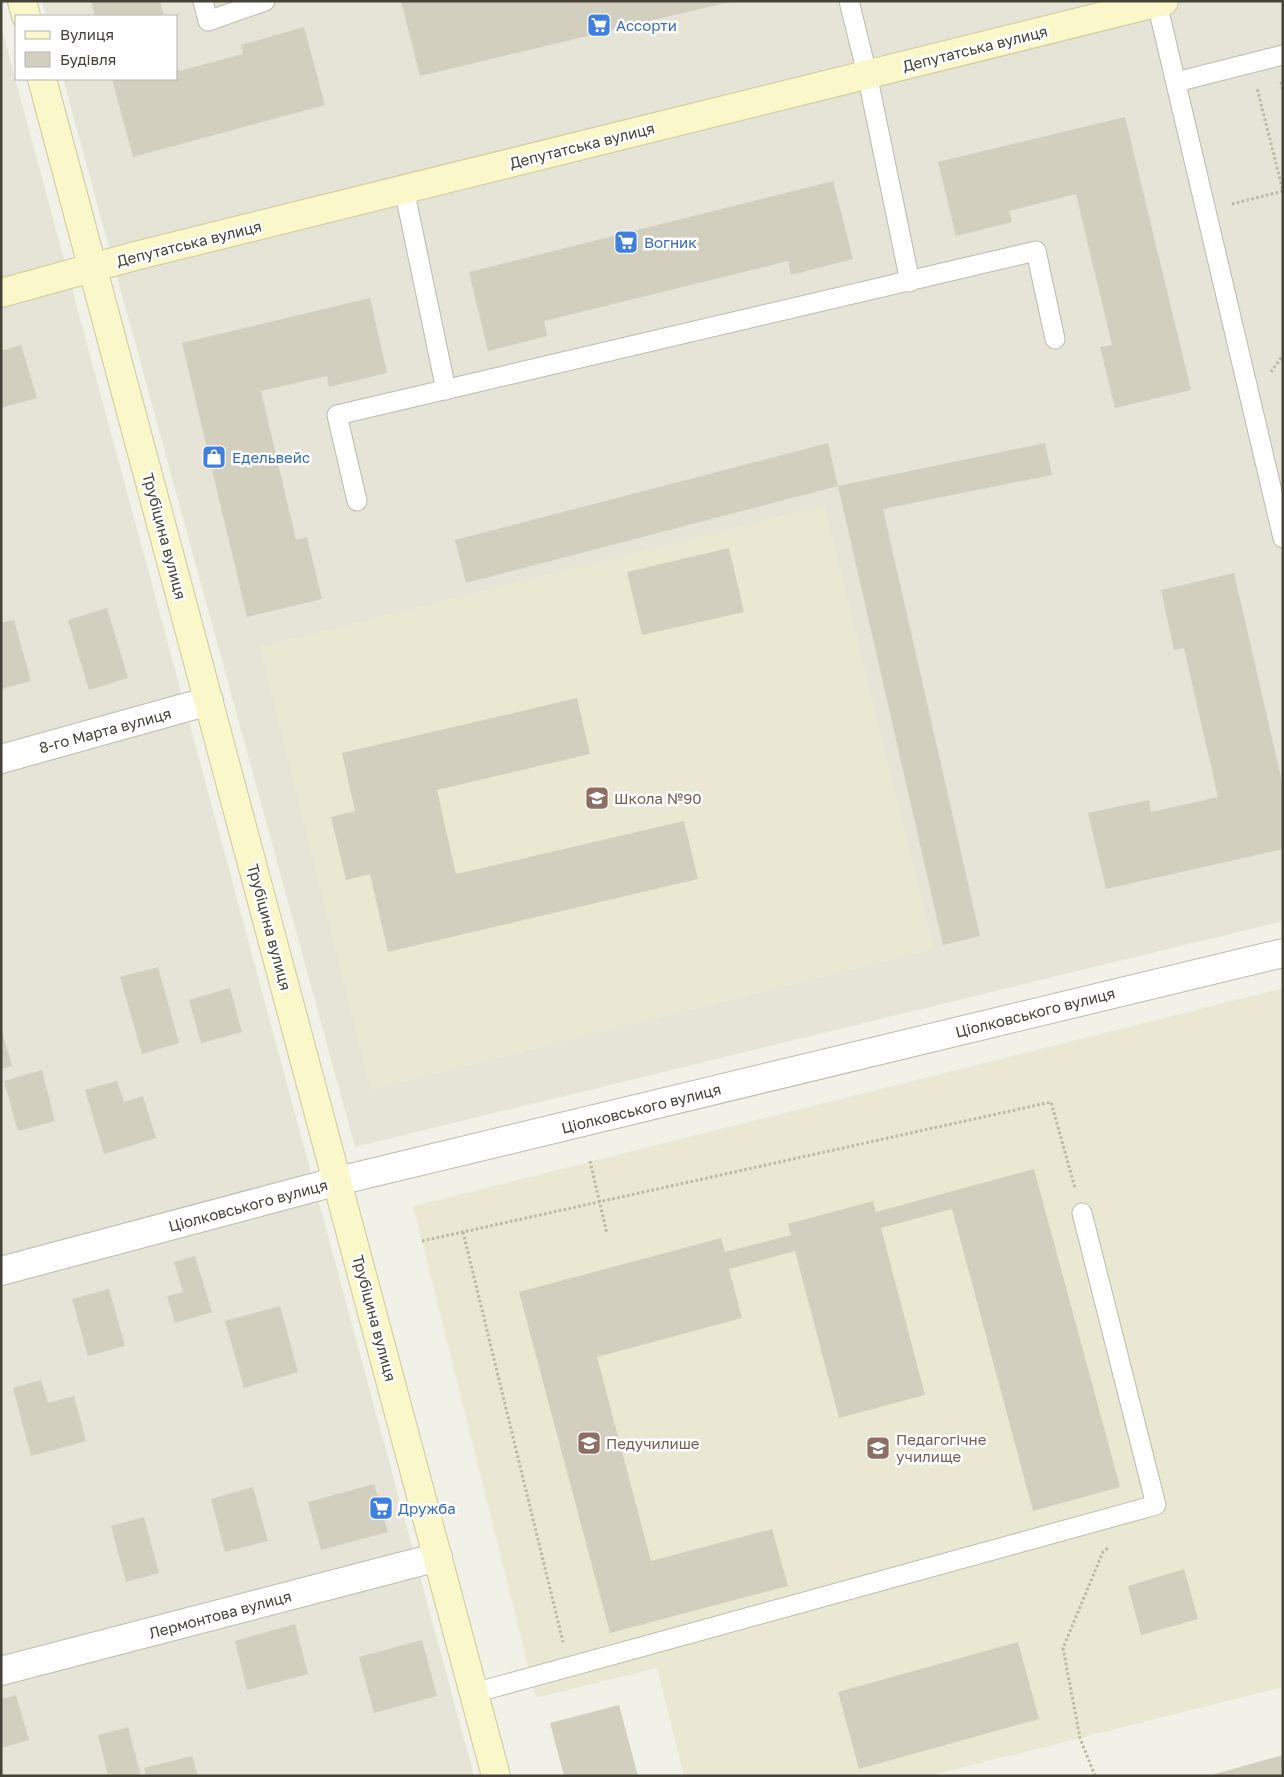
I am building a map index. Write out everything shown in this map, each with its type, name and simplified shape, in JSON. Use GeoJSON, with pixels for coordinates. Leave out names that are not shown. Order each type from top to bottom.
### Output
{"type":"FeatureCollection","features":[{"type":"Feature","properties":{"kind":"street"},"geometry":{"type":"LineString","coordinates":[[22,1],[26,15]]}},
{"type":"Feature","properties":{"kind":"street","name":"Депутатська вулиця"},"geometry":{"type":"LineString","coordinates":[[1,293],[93,266],[1161,2]]}},
{"type":"Feature","properties":{"kind":"street","name":"Трубіцина вулиця"},"geometry":{"type":"LineString","coordinates":[[42,80],[210,701],[496,1776]]}},
{"type":"Feature","properties":{"kind":"street","name":"8-го Марта вулиця"},"geometry":{"type":"LineString","coordinates":[[1,759],[210,701]]}},
{"type":"Feature","properties":{"kind":"street","name":"Ціолковського вулиця"},"geometry":{"type":"LineString","coordinates":[[1,1272],[338,1181],[1283,952]]}},
{"type":"Feature","properties":{"kind":"street","name":"Лермонтова вулиця"},"geometry":{"type":"LineString","coordinates":[[1,1671],[438,1557]]}},
{"type":"Feature","properties":{"kind":"lane"},"geometry":{"type":"LineString","coordinates":[[203,1],[208,21],[265,1]]}},
{"type":"Feature","properties":{"kind":"lane"},"geometry":{"type":"LineString","coordinates":[[849,1],[867,74],[910,282]]}},
{"type":"Feature","properties":{"kind":"lane"},"geometry":{"type":"LineString","coordinates":[[1161,2],[1176,82],[1283,538]]}},
{"type":"Feature","properties":{"kind":"lane"},"geometry":{"type":"LineString","coordinates":[[1176,82],[1283,55]]}},
{"type":"Feature","properties":{"kind":"lane"},"geometry":{"type":"LineString","coordinates":[[404,189],[446,390]]}},
{"type":"Feature","properties":{"kind":"lane"},"geometry":{"type":"LineString","coordinates":[[357,501],[337,415],[1036,251],[1055,339]]}},
{"type":"Feature","properties":{"kind":"lane"},"geometry":{"type":"LineString","coordinates":[[474,1693],[1156,1505],[1082,1213]]}},
{"type":"Feature","properties":{"kind":"path"},"geometry":{"type":"LineString","coordinates":[[1206,211],[1283,191],[1251,63]]}},
{"type":"Feature","properties":{"kind":"path"},"geometry":{"type":"LineString","coordinates":[[1278,363],[1283,367]]}},
{"type":"Feature","properties":{"kind":"path"},"geometry":{"type":"LineString","coordinates":[[422,1241],[1051,1102],[1082,1213]]}},
{"type":"Feature","properties":{"kind":"path"},"geometry":{"type":"LineString","coordinates":[[590,1161],[606,1234]]}},
{"type":"Feature","properties":{"kind":"path"},"geometry":{"type":"LineString","coordinates":[[463,1232],[569,1667]]}},
{"type":"Feature","properties":{"kind":"path"},"geometry":{"type":"LineString","coordinates":[[1095,1776],[1080,1738],[1063,1648],[1103,1552],[1109,1546]]}},
{"type":"Feature","properties":{"kind":"shaded area"},"geometry":{"type":"Polygon","coordinates":[[[42,1],[1283,1],[1283,921],[355,1147],[63,80],[178,80],[178,15],[46,15],[42,1]]]}},
{"type":"Feature","properties":{"kind":"shaded area"},"geometry":{"type":"Polygon","coordinates":[[[1,26],[474,1776],[1,1776],[1,26]]]}},
{"type":"Feature","properties":{"kind":"shaded area","name":"Школа №90"},"geometry":{"type":"Polygon","coordinates":[[[824,505],[934,949],[371,1090],[260,647],[824,505]]]}},
{"type":"Feature","properties":{"kind":"shaded area","name":"Педагогічне училище"},"geometry":{"type":"Polygon","coordinates":[[[1283,988],[1283,1687],[929,1776],[684,1776],[657,1668],[536,1698],[413,1206],[1283,988]]]}},
{"type":"Feature","properties":{"kind":"building"},"geometry":{"type":"Polygon","coordinates":[[[91,1],[160,1],[164,15],[95,15],[91,1]]]}},
{"type":"Feature","properties":{"kind":"building"},"geometry":{"type":"Polygon","coordinates":[[[401,1],[729,1],[729,2],[420,76],[401,1]]]}},
{"type":"Feature","properties":{"kind":"building"},"geometry":{"type":"Polygon","coordinates":[[[304,27],[325,105],[133,157],[112,80],[178,80],[178,68],[179,71],[243,54],[241,45],[304,27]]]}},
{"type":"Feature","properties":{"kind":"building"},"geometry":{"type":"Polygon","coordinates":[[[1125,117],[1191,390],[1115,408],[1100,347],[1112,345],[1076,194],[1009,211],[1012,222],[956,236],[938,162],[1125,117]]]}},
{"type":"Feature","properties":{"kind":"building"},"geometry":{"type":"Polygon","coordinates":[[[833,181],[853,259],[791,275],[788,261],[544,321],[547,336],[488,351],[469,272],[833,181]]]}},
{"type":"Feature","properties":{"kind":"building"},"geometry":{"type":"Polygon","coordinates":[[[370,298],[387,373],[329,387],[327,376],[261,391],[296,540],[307,537],[322,599],[247,617],[182,343],[370,298]]]}},
{"type":"Feature","properties":{"kind":"building"},"geometry":{"type":"Polygon","coordinates":[[[21,345],[37,398],[1,408],[1,351],[21,345]]]}},
{"type":"Feature","properties":{"kind":"building"},"geometry":{"type":"Polygon","coordinates":[[[828,443],[838,486],[466,583],[455,540],[828,443]]]}},
{"type":"Feature","properties":{"kind":"building"},"geometry":{"type":"Polygon","coordinates":[[[1045,443],[1052,475],[883,509],[980,936],[943,945],[838,486],[1045,443]]]}},
{"type":"Feature","properties":{"kind":"building"},"geometry":{"type":"Polygon","coordinates":[[[729,548],[744,612],[642,635],[627,572],[729,548]]]}},
{"type":"Feature","properties":{"kind":"building"},"geometry":{"type":"Polygon","coordinates":[[[1234,573],[1283,786],[1283,849],[1106,889],[1088,813],[1149,800],[1151,812],[1218,797],[1184,648],[1174,650],[1161,590],[1234,573]]]}},
{"type":"Feature","properties":{"kind":"building"},"geometry":{"type":"Polygon","coordinates":[[[107,608],[128,678],[89,690],[68,620],[107,608]]]}},
{"type":"Feature","properties":{"kind":"building"},"geometry":{"type":"Polygon","coordinates":[[[14,620],[31,681],[1,689],[1,623],[14,620]]]}},
{"type":"Feature","properties":{"kind":"building"},"geometry":{"type":"Polygon","coordinates":[[[577,698],[590,754],[437,790],[456,874],[684,821],[698,879],[388,952],[370,874],[346,880],[331,817],[355,811],[342,753],[577,698]]]}},
{"type":"Feature","properties":{"kind":"building"},"geometry":{"type":"Polygon","coordinates":[[[158,967],[179,1043],[142,1054],[120,977],[158,967]]]}},
{"type":"Feature","properties":{"kind":"building"},"geometry":{"type":"Polygon","coordinates":[[[230,988],[242,1032],[201,1043],[189,1000],[230,988]]]}},
{"type":"Feature","properties":{"kind":"building"},"geometry":{"type":"Polygon","coordinates":[[[1,1029],[12,1066],[1,1069],[1,1029]]]}},
{"type":"Feature","properties":{"kind":"building"},"geometry":{"type":"Polygon","coordinates":[[[42,1070],[55,1121],[18,1131],[4,1081],[42,1070]]]}},
{"type":"Feature","properties":{"kind":"building"},"geometry":{"type":"Polygon","coordinates":[[[117,1081],[124,1102],[143,1096],[156,1138],[104,1154],[85,1090],[117,1081]]]}},
{"type":"Feature","properties":{"kind":"building"},"geometry":{"type":"Polygon","coordinates":[[[1034,1169],[1120,1487],[1033,1511],[952,1209],[881,1228],[925,1395],[839,1418],[795,1251],[729,1269],[742,1318],[597,1357],[651,1561],[772,1529],[788,1586],[610,1633],[519,1292],[721,1238],[725,1252],[791,1235],[788,1224],[873,1201],[876,1212],[1034,1169]]]}},
{"type":"Feature","properties":{"kind":"building"},"geometry":{"type":"Polygon","coordinates":[[[195,1256],[212,1312],[175,1323],[167,1296],[183,1292],[174,1262],[195,1256]]]}},
{"type":"Feature","properties":{"kind":"building"},"geometry":{"type":"Polygon","coordinates":[[[109,1289],[125,1346],[88,1356],[72,1299],[109,1289]]]}},
{"type":"Feature","properties":{"kind":"building"},"geometry":{"type":"Polygon","coordinates":[[[280,1306],[298,1372],[244,1388],[225,1321],[280,1306]]]}},
{"type":"Feature","properties":{"kind":"building"},"geometry":{"type":"Polygon","coordinates":[[[41,1380],[48,1403],[74,1396],[86,1441],[31,1456],[13,1388],[41,1380]]]}},
{"type":"Feature","properties":{"kind":"building"},"geometry":{"type":"Polygon","coordinates":[[[374,1484],[388,1532],[321,1550],[308,1502],[374,1484]]]}},
{"type":"Feature","properties":{"kind":"building"},"geometry":{"type":"Polygon","coordinates":[[[253,1487],[268,1541],[225,1552],[211,1499],[253,1487]]]}},
{"type":"Feature","properties":{"kind":"building"},"geometry":{"type":"Polygon","coordinates":[[[144,1517],[159,1573],[126,1582],[111,1526],[144,1517]]]}},
{"type":"Feature","properties":{"kind":"building"},"geometry":{"type":"Polygon","coordinates":[[[1184,1569],[1198,1619],[1141,1635],[1128,1586],[1184,1569]]]}},
{"type":"Feature","properties":{"kind":"building"},"geometry":{"type":"Polygon","coordinates":[[[295,1624],[308,1674],[247,1690],[235,1641],[295,1624]]]}},
{"type":"Feature","properties":{"kind":"building"},"geometry":{"type":"Polygon","coordinates":[[[422,1640],[437,1696],[374,1713],[359,1657],[422,1640]]]}},
{"type":"Feature","properties":{"kind":"building"},"geometry":{"type":"Polygon","coordinates":[[[1018,1642],[1039,1719],[859,1769],[838,1692],[1018,1642]]]}},
{"type":"Feature","properties":{"kind":"building"},"geometry":{"type":"Polygon","coordinates":[[[16,1695],[29,1740],[1,1748],[1,1699],[16,1695]]]}},
{"type":"Feature","properties":{"kind":"building"},"geometry":{"type":"Polygon","coordinates":[[[619,1705],[638,1776],[564,1776],[550,1723],[619,1705]]]}},
{"type":"Feature","properties":{"kind":"building"},"geometry":{"type":"Polygon","coordinates":[[[128,1727],[141,1776],[108,1776],[98,1735],[128,1727]]]}},
{"type":"Feature","properties":{"kind":"building"},"geometry":{"type":"Polygon","coordinates":[[[1283,1755],[1283,1776],[1211,1776],[1211,1775],[1283,1755]]]}},
{"type":"Feature","properties":{"kind":"building"},"geometry":{"type":"Polygon","coordinates":[[[192,1756],[198,1776],[146,1776],[144,1768],[192,1756]]]}},
{"type":"Feature","properties":{"kind":"place","name":"Ассорти"},"geometry":{"type":"Point","coordinates":[599,25]}},
{"type":"Feature","properties":{"kind":"place","name":"Вогник"},"geometry":{"type":"Point","coordinates":[626,242]}},
{"type":"Feature","properties":{"kind":"place","name":"Едельвейс"},"geometry":{"type":"Point","coordinates":[214,457]}},
{"type":"Feature","properties":{"kind":"place","name":"Школа №90"},"geometry":{"type":"Point","coordinates":[597,798]}},
{"type":"Feature","properties":{"kind":"place","name":"Педучилише"},"geometry":{"type":"Point","coordinates":[589,1443]}},
{"type":"Feature","properties":{"kind":"place","name":"Педагогічне училище"},"geometry":{"type":"Point","coordinates":[878,1448]}},
{"type":"Feature","properties":{"kind":"place","name":"Дружба"},"geometry":{"type":"Point","coordinates":[381,1508]}}]}
